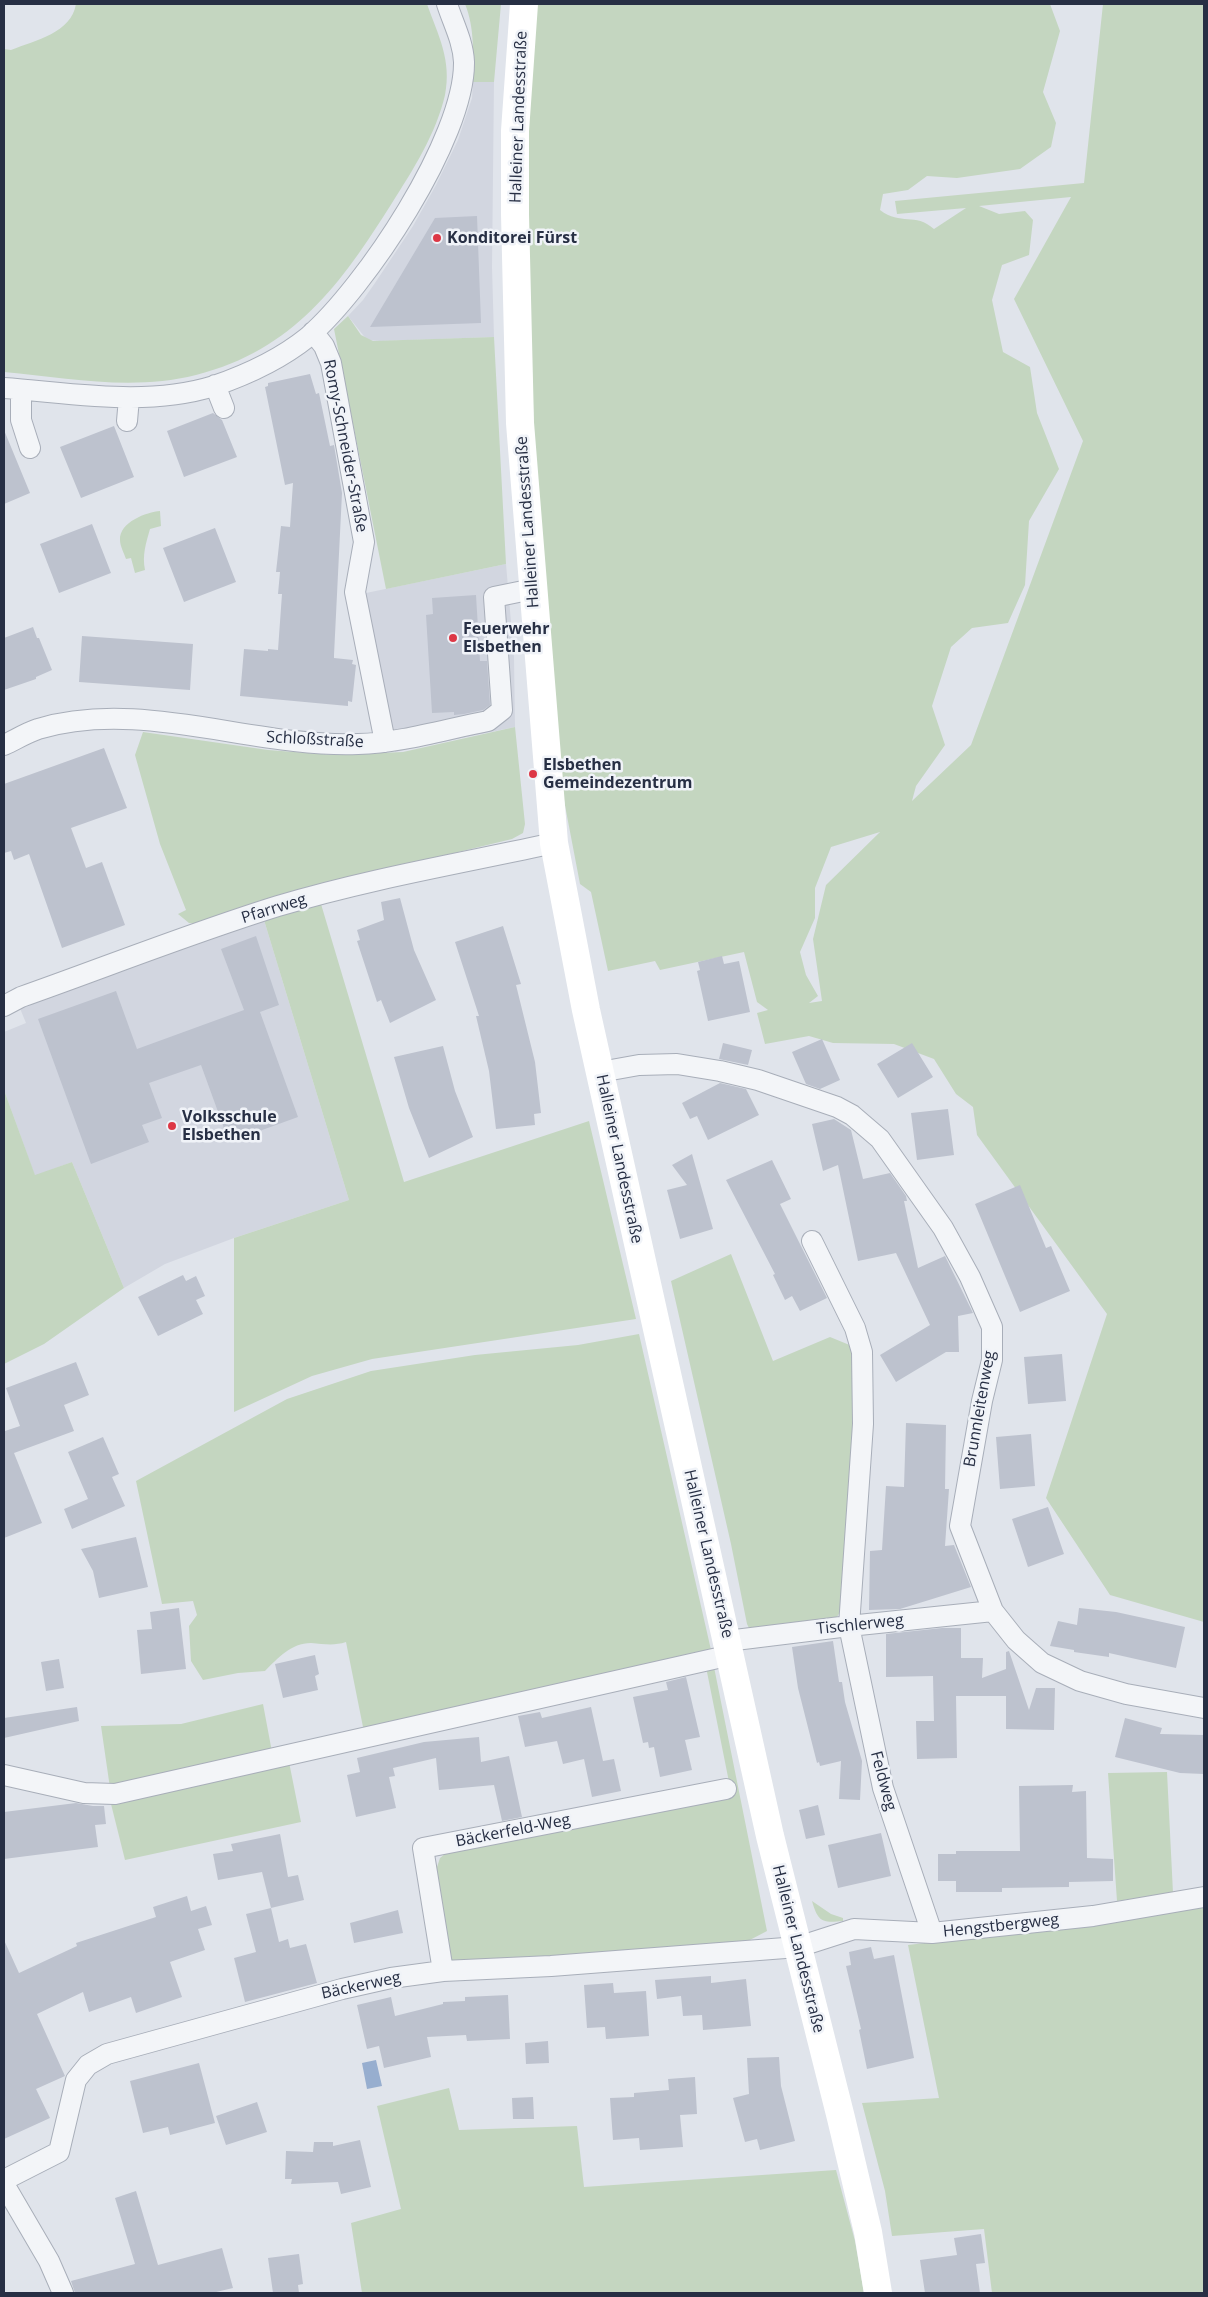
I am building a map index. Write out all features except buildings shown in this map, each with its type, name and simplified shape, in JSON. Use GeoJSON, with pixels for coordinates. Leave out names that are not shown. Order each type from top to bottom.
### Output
{"type":"FeatureCollection","features":[{"type":"Feature","properties":{"kind":"main road","name":"Halleiner Landesstraße"},"geometry":{"type":"LineString","coordinates":[[524,4],[516,131],[515,214],[520,424],[554,843],[573,946],[600,1072],[770,1836],[861,2204],[878,2293]]}},
{"type":"Feature","properties":{"kind":"street"},"geometry":{"type":"LineString","coordinates":[[30,448],[12,389],[129,398],[178,395],[215,386],[279,357],[313,332],[352,292],[384,247],[434,160],[451,120],[461,84],[464,62],[458,31],[448,4]]}},
{"type":"Feature","properties":{"kind":"street","name":"Romy-Schneider-Straße"},"geometry":{"type":"LineString","coordinates":[[313,332],[324,346],[331,364],[357,497],[364,542],[356,592],[385,742]]}},
{"type":"Feature","properties":{"kind":"street"},"geometry":{"type":"LineString","coordinates":[[215,386],[224,408]]}},
{"type":"Feature","properties":{"kind":"street"},"geometry":{"type":"LineString","coordinates":[[127,421],[129,398]]}},
{"type":"Feature","properties":{"kind":"street","name":"Schloßstraße"},"geometry":{"type":"LineString","coordinates":[[4,745],[37,729],[93,720],[222,722],[292,741],[357,744],[385,742],[488,721],[502,710],[494,596],[533,589]]}},
{"type":"Feature","properties":{"kind":"street","name":"Pfarrweg"},"geometry":{"type":"LineString","coordinates":[[4,1006],[178,939],[279,906],[418,870],[554,843]]}},
{"type":"Feature","properties":{"kind":"street","name":"Brunnleitenweg"},"geometry":{"type":"LineString","coordinates":[[600,1072],[639,1065],[677,1064],[758,1080],[837,1107],[852,1115],[880,1139],[943,1228],[970,1277],[992,1327],[992,1360],[982,1401],[960,1526],[993,1611],[1016,1640],[1042,1663],[1080,1681],[1126,1694],[1204,1708]]}},
{"type":"Feature","properties":{"kind":"street","name":"Feldweg"},"geometry":{"type":"LineString","coordinates":[[812,1241],[855,1328],[862,1352],[863,1424],[849,1626],[883,1788],[932,1932]]}},
{"type":"Feature","properties":{"kind":"street","name":"Tischlerweg"},"geometry":{"type":"LineString","coordinates":[[4,1775],[84,1793],[115,1794],[729,1648],[849,1626],[993,1611]]}},
{"type":"Feature","properties":{"kind":"street","name":"Bäckerfeld-Weg"},"geometry":{"type":"LineString","coordinates":[[443,1971],[423,1848],[726,1789]]}},
{"type":"Feature","properties":{"kind":"street","name":"Hengstbergweg"},"geometry":{"type":"LineString","coordinates":[[798,1947],[854,1929],[932,1932],[1093,1916],[1204,1898]]}},
{"type":"Feature","properties":{"kind":"street","name":"Bäckerweg"},"geometry":{"type":"LineString","coordinates":[[4,2182],[59,2152],[76,2080],[88,2065],[107,2054],[342,1989],[391,1978],[443,1971],[551,1966],[798,1947]]}},
{"type":"Feature","properties":{"kind":"street"},"geometry":{"type":"LineString","coordinates":[[4,2182],[48,2261],[63,2293]]}},
{"type":"Feature","properties":{"kind":"shaded area"},"geometry":{"type":"Polygon","coordinates":[[[473,82],[494,82],[492,267],[494,337],[367,340],[348,316],[375,283],[413,226],[436,185],[458,140],[472,98],[473,82]]]}},
{"type":"Feature","properties":{"kind":"shaded area"},"geometry":{"type":"Polygon","coordinates":[[[506,564],[514,657],[515,727],[395,752],[366,593],[506,564]]]}},
{"type":"Feature","properties":{"kind":"shaded area","name":"Volksschule Elsbethen"},"geometry":{"type":"Polygon","coordinates":[[[264,920],[349,1200],[234,1238],[165,1264],[124,1288],[72,1162],[35,1176],[4,1090],[4,1032],[26,1023],[19,1006],[264,920]]]}},
{"type":"Feature","properties":{"kind":"green space"},"geometry":{"type":"Polygon","coordinates":[[[76,4],[427,4],[443,48],[447,82],[436,124],[423,151],[408,178],[354,261],[312,310],[288,331],[261,349],[230,364],[196,375],[172,380],[124,383],[4,372],[4,49],[11,50],[41,39],[60,29],[73,14],[76,4]]]}},
{"type":"Feature","properties":{"kind":"green space"},"geometry":{"type":"Polygon","coordinates":[[[465,4],[501,4],[494,82],[473,82],[472,32],[465,4]]]}},
{"type":"Feature","properties":{"kind":"green space"},"geometry":{"type":"Polygon","coordinates":[[[537,4],[1050,4],[1060,31],[1043,92],[1056,123],[1051,147],[1020,169],[957,178],[927,176],[908,190],[883,194],[880,210],[901,219],[921,221],[934,229],[966,208],[897,214],[895,201],[1084,183],[1103,4],[1204,4],[1204,1622],[1110,1595],[1046,1498],[1107,1314],[977,1135],[973,1107],[956,1094],[934,1059],[894,1044],[833,1043],[809,1036],[765,1044],[757,1013],[768,1010],[757,1002],[744,952],[660,970],[655,961],[608,971],[591,892],[580,884],[563,795],[535,468],[528,241],[527,120],[537,4]],[[1071,197],[979,206],[999,214],[1025,211],[1033,220],[1029,255],[1002,265],[992,300],[1003,352],[1030,367],[1037,413],[1059,469],[1029,521],[1025,585],[1008,623],[972,628],[951,647],[932,706],[945,745],[916,786],[912,801],[971,745],[1083,441],[1014,299],[1071,197]],[[880,832],[831,847],[815,888],[815,918],[800,952],[806,975],[818,996],[809,1003],[822,1001],[813,939],[826,885],[880,832]]]}},
{"type":"Feature","properties":{"kind":"green space"},"geometry":{"type":"Polygon","coordinates":[[[348,316],[361,335],[373,341],[494,337],[506,564],[386,589],[334,329],[348,316]]]}},
{"type":"Feature","properties":{"kind":"green space"},"geometry":{"type":"Polygon","coordinates":[[[160,511],[161,526],[150,529],[147,539],[144,554],[145,570],[135,573],[131,558],[126,559],[121,547],[121,534],[124,528],[135,519],[148,513],[160,511]]]}},
{"type":"Feature","properties":{"kind":"green space"},"geometry":{"type":"Polygon","coordinates":[[[515,727],[525,824],[523,833],[512,839],[335,882],[196,924],[189,923],[178,914],[186,910],[160,844],[135,755],[143,732],[268,750],[335,755],[403,752],[515,727]]]}},
{"type":"Feature","properties":{"kind":"green space"},"geometry":{"type":"Polygon","coordinates":[[[321,904],[404,1182],[589,1121],[636,1319],[372,1359],[312,1376],[234,1412],[234,1238],[349,1200],[264,920],[321,904]]]}},
{"type":"Feature","properties":{"kind":"green space"},"geometry":{"type":"Polygon","coordinates":[[[4,1090],[35,1175],[72,1162],[124,1288],[44,1344],[4,1364],[4,1090]]]}},
{"type":"Feature","properties":{"kind":"green space"},"geometry":{"type":"Polygon","coordinates":[[[731,1254],[773,1361],[830,1337],[852,1346],[857,1370],[842,1609],[835,1620],[750,1630],[747,1624],[731,1544],[671,1281],[731,1254]]]}},
{"type":"Feature","properties":{"kind":"green space"},"geometry":{"type":"Polygon","coordinates":[[[639,1334],[711,1650],[364,1732],[346,1642],[304,1644],[285,1652],[265,1671],[238,1673],[203,1680],[191,1661],[189,1626],[197,1615],[193,1601],[162,1604],[136,1481],[287,1399],[371,1371],[475,1355],[578,1345],[639,1334]]]}},
{"type":"Feature","properties":{"kind":"green space"},"geometry":{"type":"Polygon","coordinates":[[[706,1667],[714,1667],[767,1931],[746,1942],[452,1964],[436,1870],[440,1858],[451,1849],[732,1797],[706,1667]]]}},
{"type":"Feature","properties":{"kind":"green space"},"geometry":{"type":"Polygon","coordinates":[[[263,1704],[272,1752],[110,1788],[101,1726],[181,1724],[263,1704]]]}},
{"type":"Feature","properties":{"kind":"green space"},"geometry":{"type":"Polygon","coordinates":[[[289,1762],[301,1822],[125,1860],[110,1800],[289,1762]]]}},
{"type":"Feature","properties":{"kind":"green space"},"geometry":{"type":"Polygon","coordinates":[[[1167,1772],[1173,1893],[1117,1901],[1108,1773],[1167,1772]]]}},
{"type":"Feature","properties":{"kind":"green space"},"geometry":{"type":"Polygon","coordinates":[[[812,1901],[831,1914],[843,1918],[843,1921],[830,1922],[822,1920],[816,1913],[812,1901]]]}},
{"type":"Feature","properties":{"kind":"green space"},"geometry":{"type":"Polygon","coordinates":[[[1204,1904],[1204,2293],[992,2293],[984,2229],[892,2236],[885,2191],[862,2103],[939,2098],[908,1945],[1091,1923],[1204,1904]]]}},
{"type":"Feature","properties":{"kind":"green space"},"geometry":{"type":"Polygon","coordinates":[[[449,2088],[459,2130],[577,2126],[584,2187],[836,2170],[855,2241],[864,2293],[362,2293],[351,2223],[401,2209],[377,2106],[449,2088]]]}},
{"type":"Feature","properties":{"kind":"water"},"geometry":{"type":"Polygon","coordinates":[[[376,2060],[382,2086],[367,2089],[362,2063],[376,2060]]]}},
{"type":"Feature","properties":{"kind":"place","name":"Konditorei Fürst"},"geometry":{"type":"Point","coordinates":[437,238]}},
{"type":"Feature","properties":{"kind":"place","name":"Feuerwehr Elsbethen"},"geometry":{"type":"Point","coordinates":[453,638]}},
{"type":"Feature","properties":{"kind":"place","name":"Elsbethen Gemeindezentrum"},"geometry":{"type":"Point","coordinates":[533,774]}},
{"type":"Feature","properties":{"kind":"place","name":"Volksschule Elsbethen"},"geometry":{"type":"Point","coordinates":[172,1126]}}]}
